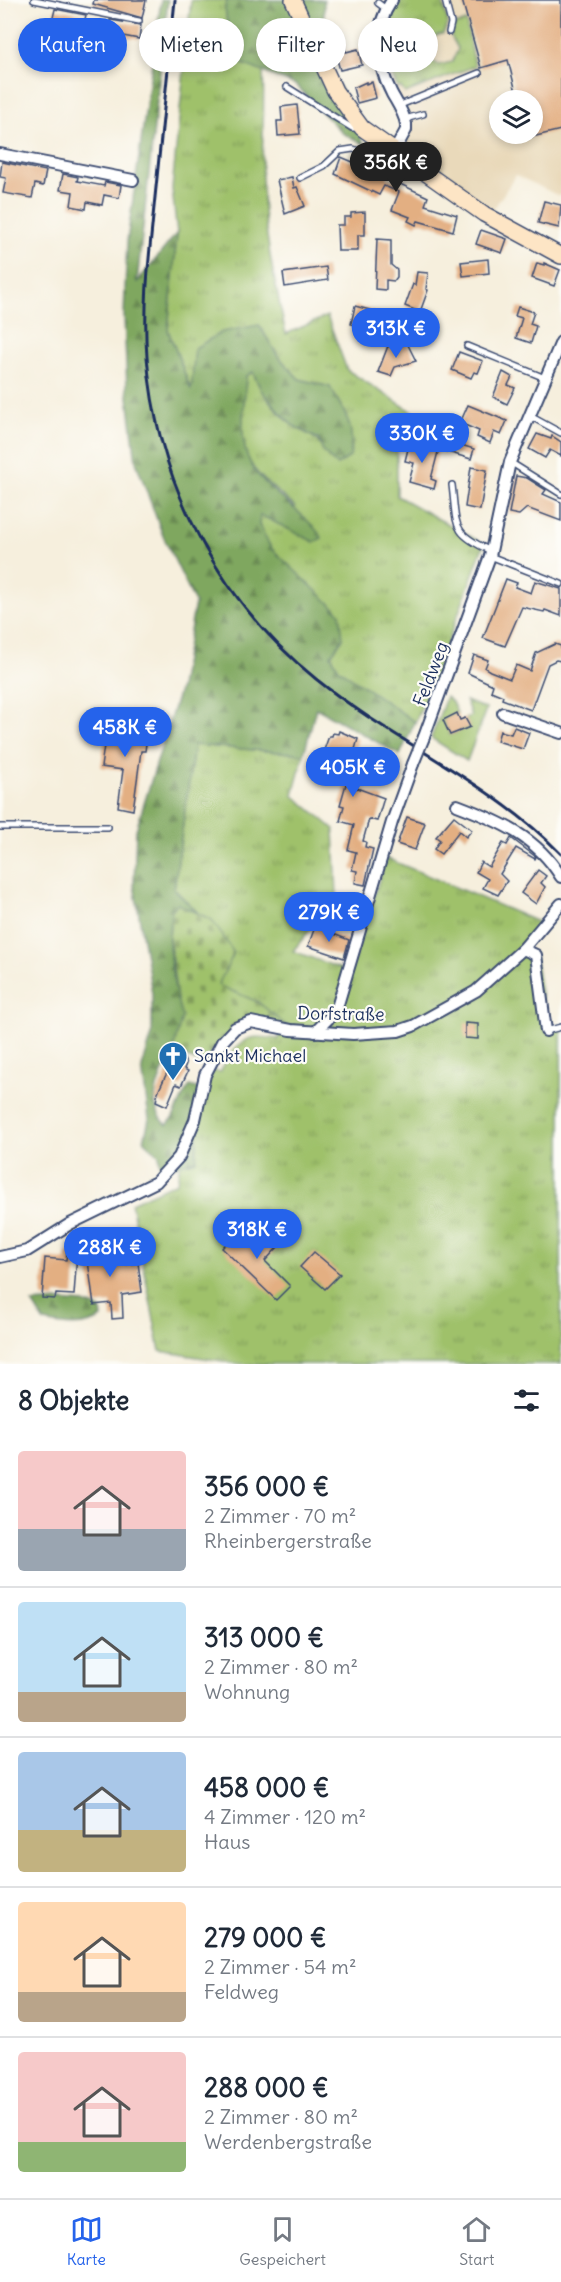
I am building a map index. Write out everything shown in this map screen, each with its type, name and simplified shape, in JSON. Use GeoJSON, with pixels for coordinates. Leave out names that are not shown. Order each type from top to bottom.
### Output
{"type":"FeatureCollection","features":[{"type":"Feature","properties":{"kind":"street"},"geometry":{"type":"LineString","coordinates":[[293,0],[335,92],[362,128],[484,214],[561,256]]}},
{"type":"Feature","properties":{"kind":"street"},"geometry":{"type":"LineString","coordinates":[[385,4],[379,28],[382,73],[405,119],[406,130],[395,150]]}},
{"type":"Feature","properties":{"kind":"street"},"geometry":{"type":"LineString","coordinates":[[0,154],[134,180]]}},
{"type":"Feature","properties":{"kind":"street","name":"Feldweg"},"geometry":{"type":"LineString","coordinates":[[315,1032],[331,1019],[336,1011],[392,822],[491,554],[510,462],[545,378],[558,355],[561,342]]}},
{"type":"Feature","properties":{"kind":"street"},"geometry":{"type":"LineString","coordinates":[[503,713],[561,733]]}},
{"type":"Feature","properties":{"kind":"street"},"geometry":{"type":"LineString","coordinates":[[457,805],[498,821],[522,834],[541,851],[561,877]]}},
{"type":"Feature","properties":{"kind":"street","name":"Dorfstraße"},"geometry":{"type":"LineString","coordinates":[[0,1257],[27,1251],[70,1224],[156,1182],[179,1157],[195,1120],[205,1075],[222,1042],[235,1028],[251,1022],[342,1034],[388,1032],[413,1026],[476,991],[523,949],[561,904]]}},
{"type":"Feature","properties":{"kind":"street"},"geometry":{"type":"LineString","coordinates":[[523,949],[536,955],[546,1031]]}},
{"type":"Feature","properties":{"kind":"street"},"geometry":{"type":"LineString","coordinates":[[331,1019],[342,1034]]}},
{"type":"Feature","properties":{"kind":"lane"},"geometry":{"type":"LineString","coordinates":[[33,0],[139,21]]}},
{"type":"Feature","properties":{"kind":"lane"},"geometry":{"type":"LineString","coordinates":[[445,0],[451,22],[449,32]]}},
{"type":"Feature","properties":{"kind":"lane"},"geometry":{"type":"LineString","coordinates":[[398,106],[479,73]]}},
{"type":"Feature","properties":{"kind":"lane"},"geometry":{"type":"LineString","coordinates":[[287,87],[319,105],[352,128],[362,128]]}},
{"type":"Feature","properties":{"kind":"lane"},"geometry":{"type":"LineString","coordinates":[[405,119],[423,114]]}},
{"type":"Feature","properties":{"kind":"lane"},"geometry":{"type":"LineString","coordinates":[[300,178],[324,166],[340,151],[353,149],[371,154],[395,150]]}},
{"type":"Feature","properties":{"kind":"lane"},"geometry":{"type":"LineString","coordinates":[[467,346],[545,378]]}},
{"type":"Feature","properties":{"kind":"lane"},"geometry":{"type":"LineString","coordinates":[[529,415],[561,433]]}},
{"type":"Feature","properties":{"kind":"lane"},"geometry":{"type":"LineString","coordinates":[[510,462],[561,494]]}},
{"type":"Feature","properties":{"kind":"lane"},"geometry":{"type":"LineString","coordinates":[[452,485],[457,526],[462,535],[491,554],[561,584]]}},
{"type":"Feature","properties":{"kind":"lane"},"geometry":{"type":"LineString","coordinates":[[0,827],[108,827]]}},
{"type":"Feature","properties":{"kind":"lane"},"geometry":{"type":"LineString","coordinates":[[546,1031],[561,1028]]}},
{"type":"Feature","properties":{"kind":"shaded area"},"geometry":{"type":"Polygon","coordinates":[[[393,0],[561,0],[561,197],[516,175],[491,213],[396,149],[407,130],[389,72],[438,72],[438,18],[387,18],[393,0]]]}},
{"type":"Feature","properties":{"kind":"green space"},"geometry":{"type":"Polygon","coordinates":[[[161,0],[168,0],[166,18],[158,18],[161,0]]]}},
{"type":"Feature","properties":{"kind":"green space"},"geometry":{"type":"Polygon","coordinates":[[[191,0],[227,0],[226,18],[189,18],[191,0]]]}},
{"type":"Feature","properties":{"kind":"green space"},"geometry":{"type":"Polygon","coordinates":[[[227,0],[324,0],[324,18],[256,18],[256,69],[244,64],[244,18],[226,18],[227,0]]]}},
{"type":"Feature","properties":{"kind":"green space"},"geometry":{"type":"Polygon","coordinates":[[[402,0],[442,0],[448,23],[443,34],[438,36],[438,18],[391,18],[402,0]]]}},
{"type":"Feature","properties":{"kind":"green space"},"geometry":{"type":"Polygon","coordinates":[[[466,21],[475,66],[405,93],[401,87],[398,88],[391,72],[438,72],[438,64],[452,62],[458,49],[451,36],[455,25],[466,21]]]}},
{"type":"Feature","properties":{"kind":"green space"},"geometry":{"type":"Polygon","coordinates":[[[244,64],[256,69],[256,72],[263,72],[263,198],[270,256],[286,334],[327,316],[347,370],[416,414],[397,441],[397,496],[484,544],[432,685],[415,722],[339,669],[331,655],[343,638],[289,567],[271,548],[259,525],[260,514],[279,523],[295,507],[261,476],[246,455],[243,410],[246,376],[252,371],[274,406],[291,424],[318,441],[324,453],[330,387],[299,379],[278,356],[259,325],[192,392],[168,330],[177,233],[172,189],[184,72],[244,72],[244,64]]]}},
{"type":"Feature","properties":{"kind":"green space"},"geometry":{"type":"Polygon","coordinates":[[[151,72],[160,72],[137,282],[177,233],[168,330],[191,390],[195,348],[222,332],[259,325],[278,356],[299,379],[330,387],[348,420],[352,437],[350,457],[337,465],[324,453],[318,439],[292,425],[277,409],[261,390],[253,372],[246,376],[243,433],[251,464],[258,475],[305,518],[322,538],[314,542],[260,515],[259,525],[271,548],[340,613],[343,638],[331,655],[339,669],[415,722],[400,755],[316,708],[304,754],[194,745],[174,889],[199,914],[177,904],[172,913],[169,936],[171,963],[182,1023],[178,1039],[158,1083],[155,1102],[158,1113],[167,1125],[190,1086],[200,1089],[196,1160],[160,1170],[159,1155],[144,1141],[149,1119],[142,1067],[152,1035],[152,994],[134,885],[136,830],[180,687],[195,603],[163,536],[136,462],[127,389],[124,315],[127,241],[151,72]]]}},
{"type":"Feature","properties":{"kind":"green space"},"geometry":{"type":"Polygon","coordinates":[[[263,72],[331,72],[344,94],[364,144],[342,133],[296,85],[263,72]]]}},
{"type":"Feature","properties":{"kind":"green space"},"geometry":{"type":"Polygon","coordinates":[[[446,697],[452,702],[457,713],[443,720],[450,735],[469,727],[465,718],[471,716],[466,701],[486,709],[467,761],[431,738],[446,697]]]}},
{"type":"Feature","properties":{"kind":"green space"},"geometry":{"type":"Polygon","coordinates":[[[194,745],[304,754],[293,795],[334,829],[337,896],[293,951],[350,972],[386,858],[543,924],[523,948],[535,956],[547,1030],[561,1027],[561,1364],[241,1364],[160,1351],[131,1203],[177,1182],[180,1164],[196,1160],[200,1089],[213,1071],[221,1072],[227,1058],[238,1045],[248,1039],[259,1037],[278,1039],[280,1032],[218,985],[212,920],[199,914],[174,889],[194,745]]]}},
{"type":"Feature","properties":{"kind":"green space"},"geometry":{"type":"Polygon","coordinates":[[[177,904],[212,920],[234,953],[218,985],[258,1002],[289,1028],[251,1021],[221,1042],[202,1064],[173,1051],[182,1017],[177,999],[169,937],[172,910],[177,904]]]}},
{"type":"Feature","properties":{"kind":"green space"},"geometry":{"type":"Polygon","coordinates":[[[60,1301],[84,1303],[101,1309],[102,1318],[81,1325],[44,1322],[32,1303],[60,1301]]]}},
{"type":"Feature","properties":{"kind":"building"},"geometry":{"type":"Polygon","coordinates":[[[94,0],[146,0],[142,18],[93,4],[94,0]]]}},
{"type":"Feature","properties":{"kind":"building"},"geometry":{"type":"Polygon","coordinates":[[[462,0],[561,0],[561,130],[543,134],[543,90],[516,90],[508,60],[481,68],[462,0]]]}},
{"type":"Feature","properties":{"kind":"building"},"geometry":{"type":"Polygon","coordinates":[[[55,9],[86,15],[85,18],[53,18],[55,9]]]}},
{"type":"Feature","properties":{"kind":"building"},"geometry":{"type":"Polygon","coordinates":[[[127,23],[139,25],[139,39],[127,37],[127,23]]]}},
{"type":"Feature","properties":{"kind":"building"},"geometry":{"type":"Polygon","coordinates":[[[358,49],[358,66],[346,69],[346,52],[358,49]]]}},
{"type":"Feature","properties":{"kind":"building"},"geometry":{"type":"Polygon","coordinates":[[[366,82],[366,84],[372,82],[376,98],[357,103],[353,88],[366,82]]]}},
{"type":"Feature","properties":{"kind":"building"},"geometry":{"type":"Polygon","coordinates":[[[297,105],[300,134],[278,136],[277,121],[282,121],[281,107],[297,105]]]}},
{"type":"Feature","properties":{"kind":"building"},"geometry":{"type":"Polygon","coordinates":[[[341,157],[372,170],[378,158],[394,163],[387,178],[428,197],[425,205],[457,215],[453,231],[418,221],[416,225],[408,221],[410,217],[392,210],[399,192],[384,186],[379,195],[335,174],[341,157]]]}},
{"type":"Feature","properties":{"kind":"building"},"geometry":{"type":"Polygon","coordinates":[[[2,162],[46,171],[43,186],[35,184],[32,198],[3,193],[6,178],[0,177],[2,162]]]}},
{"type":"Feature","properties":{"kind":"building"},"geometry":{"type":"Polygon","coordinates":[[[63,174],[78,177],[77,181],[104,186],[105,182],[121,185],[119,198],[104,195],[102,205],[87,202],[86,209],[71,206],[73,192],[60,190],[63,174]]]}},
{"type":"Feature","properties":{"kind":"building"},"geometry":{"type":"Polygon","coordinates":[[[292,177],[294,188],[297,187],[305,206],[285,214],[277,180],[292,177]]]}},
{"type":"Feature","properties":{"kind":"building"},"geometry":{"type":"Polygon","coordinates":[[[544,201],[561,205],[559,228],[538,223],[544,201]]]}},
{"type":"Feature","properties":{"kind":"building"},"geometry":{"type":"Polygon","coordinates":[[[365,212],[365,235],[358,235],[358,251],[338,251],[337,225],[344,225],[344,217],[351,217],[351,213],[365,212]]]}},
{"type":"Feature","properties":{"kind":"building"},"geometry":{"type":"Polygon","coordinates":[[[481,230],[507,239],[502,253],[476,244],[481,230]]]}},
{"type":"Feature","properties":{"kind":"building"},"geometry":{"type":"Polygon","coordinates":[[[377,239],[391,240],[391,265],[397,270],[397,277],[394,281],[386,280],[386,290],[375,289],[377,239]]]}},
{"type":"Feature","properties":{"kind":"building"},"geometry":{"type":"Polygon","coordinates":[[[488,259],[489,273],[463,276],[461,262],[488,259]]]}},
{"type":"Feature","properties":{"kind":"building"},"geometry":{"type":"Polygon","coordinates":[[[537,263],[544,265],[544,263],[560,270],[554,286],[532,278],[537,263]]]}},
{"type":"Feature","properties":{"kind":"building"},"geometry":{"type":"Polygon","coordinates":[[[326,267],[328,280],[285,287],[283,273],[326,267]]]}},
{"type":"Feature","properties":{"kind":"building"},"geometry":{"type":"Polygon","coordinates":[[[417,272],[428,273],[426,289],[428,290],[420,312],[405,306],[413,284],[415,285],[417,272]]]}},
{"type":"Feature","properties":{"kind":"building"},"geometry":{"type":"Polygon","coordinates":[[[355,306],[381,313],[376,330],[351,324],[355,306]]]}},
{"type":"Feature","properties":{"kind":"building"},"geometry":{"type":"Polygon","coordinates":[[[518,307],[534,312],[530,324],[536,326],[531,343],[516,338],[522,318],[515,316],[518,307]]]}},
{"type":"Feature","properties":{"kind":"building"},"geometry":{"type":"Polygon","coordinates":[[[407,343],[416,361],[395,367],[391,376],[378,372],[388,346],[395,348],[407,343]]]}},
{"type":"Feature","properties":{"kind":"building"},"geometry":{"type":"Polygon","coordinates":[[[459,352],[483,361],[478,373],[474,372],[471,378],[452,370],[459,352]]]}},
{"type":"Feature","properties":{"kind":"building"},"geometry":{"type":"Polygon","coordinates":[[[503,372],[512,377],[508,385],[515,388],[507,404],[493,397],[503,372]]]}},
{"type":"Feature","properties":{"kind":"building"},"geometry":{"type":"Polygon","coordinates":[[[468,405],[507,421],[501,435],[494,432],[490,443],[477,437],[479,431],[460,423],[468,405]]]}},
{"type":"Feature","properties":{"kind":"building"},"geometry":{"type":"Polygon","coordinates":[[[537,434],[551,439],[552,436],[561,442],[561,456],[550,450],[545,458],[529,449],[537,434]]]}},
{"type":"Feature","properties":{"kind":"building"},"geometry":{"type":"Polygon","coordinates":[[[445,440],[474,449],[471,459],[441,450],[445,440]]]}},
{"type":"Feature","properties":{"kind":"building"},"geometry":{"type":"Polygon","coordinates":[[[410,441],[439,448],[431,479],[436,481],[434,489],[409,482],[414,463],[405,461],[410,441]]]}},
{"type":"Feature","properties":{"kind":"building"},"geometry":{"type":"Polygon","coordinates":[[[471,467],[487,470],[480,510],[465,507],[471,467]]]}},
{"type":"Feature","properties":{"kind":"building"},"geometry":{"type":"Polygon","coordinates":[[[516,476],[527,478],[546,490],[543,494],[561,502],[561,521],[527,508],[519,515],[509,513],[516,476]]]}},
{"type":"Feature","properties":{"kind":"building"},"geometry":{"type":"Polygon","coordinates":[[[506,579],[517,583],[515,587],[531,593],[535,581],[561,589],[561,616],[545,610],[544,612],[522,607],[505,646],[483,638],[506,579]]]}},
{"type":"Feature","properties":{"kind":"building"},"geometry":{"type":"Polygon","coordinates":[[[555,644],[561,646],[561,661],[556,660],[548,664],[531,710],[502,699],[503,696],[491,691],[493,685],[468,673],[474,655],[488,660],[485,668],[510,679],[516,665],[530,671],[536,653],[555,644]]]}},
{"type":"Feature","properties":{"kind":"building"},"geometry":{"type":"Polygon","coordinates":[[[457,713],[460,720],[465,718],[470,727],[450,735],[443,720],[457,713]]]}},
{"type":"Feature","properties":{"kind":"building"},"geometry":{"type":"Polygon","coordinates":[[[107,724],[148,729],[145,751],[141,751],[133,810],[118,807],[123,770],[101,767],[107,724]]]}},
{"type":"Feature","properties":{"kind":"building"},"geometry":{"type":"Polygon","coordinates":[[[514,727],[529,733],[523,749],[497,741],[500,731],[511,734],[514,727]]]}},
{"type":"Feature","properties":{"kind":"building"},"geometry":{"type":"Polygon","coordinates":[[[339,731],[358,739],[354,753],[361,754],[354,787],[384,798],[377,821],[369,819],[363,841],[366,842],[365,847],[373,849],[365,885],[355,883],[357,871],[352,870],[356,852],[348,850],[354,825],[340,821],[344,806],[340,805],[348,777],[325,772],[326,769],[318,767],[329,736],[333,733],[338,734],[339,731]]]}},
{"type":"Feature","properties":{"kind":"building"},"geometry":{"type":"Polygon","coordinates":[[[454,816],[472,830],[466,837],[459,831],[441,854],[434,849],[440,840],[436,837],[454,816]]]}},
{"type":"Feature","properties":{"kind":"building"},"geometry":{"type":"Polygon","coordinates":[[[407,817],[425,823],[415,850],[397,844],[407,817]]]}},
{"type":"Feature","properties":{"kind":"building"},"geometry":{"type":"Polygon","coordinates":[[[511,838],[536,857],[535,859],[516,848],[500,874],[507,881],[498,895],[483,888],[488,879],[476,872],[481,862],[489,867],[503,843],[507,845],[511,838]]]}},
{"type":"Feature","properties":{"kind":"building"},"geometry":{"type":"Polygon","coordinates":[[[538,870],[546,876],[541,883],[545,887],[536,904],[521,893],[538,870]]]}},
{"type":"Feature","properties":{"kind":"building"},"geometry":{"type":"Polygon","coordinates":[[[315,927],[349,940],[344,958],[308,946],[315,927]]]}},
{"type":"Feature","properties":{"kind":"building"},"geometry":{"type":"Polygon","coordinates":[[[465,1023],[478,1024],[478,1039],[465,1038],[465,1023]]]}},
{"type":"Feature","properties":{"kind":"building","name":"Sankt Michael"},"geometry":{"type":"Polygon","coordinates":[[[174,1058],[184,1059],[186,1064],[184,1069],[188,1071],[181,1086],[176,1084],[167,1106],[156,1101],[158,1092],[174,1058]]]}},
{"type":"Feature","properties":{"kind":"building"},"geometry":{"type":"Polygon","coordinates":[[[257,1228],[278,1247],[265,1261],[290,1286],[276,1300],[222,1248],[238,1231],[246,1239],[257,1228]]]}},
{"type":"Feature","properties":{"kind":"building"},"geometry":{"type":"Polygon","coordinates":[[[104,1237],[108,1267],[138,1263],[142,1292],[122,1295],[123,1318],[112,1319],[111,1303],[94,1305],[85,1239],[104,1237]]]}},
{"type":"Feature","properties":{"kind":"building"},"geometry":{"type":"Polygon","coordinates":[[[67,1252],[77,1253],[74,1295],[56,1294],[55,1299],[42,1298],[45,1258],[66,1260],[67,1252]]]}},
{"type":"Feature","properties":{"kind":"building"},"geometry":{"type":"Polygon","coordinates":[[[314,1252],[340,1274],[325,1289],[300,1267],[314,1252]]]}},
{"type":"Feature","properties":{"kind":"railway"},"geometry":{"type":"LineString","coordinates":[[175,0],[147,282],[147,357],[153,404],[164,449],[179,493],[198,536],[222,576],[250,613],[281,648],[316,679],[377,723],[504,805],[561,854]]}},
{"type":"Feature","properties":{"kind":"place","name":"Sankt Michael"},"geometry":{"type":"Point","coordinates":[173,1082]}}]}
